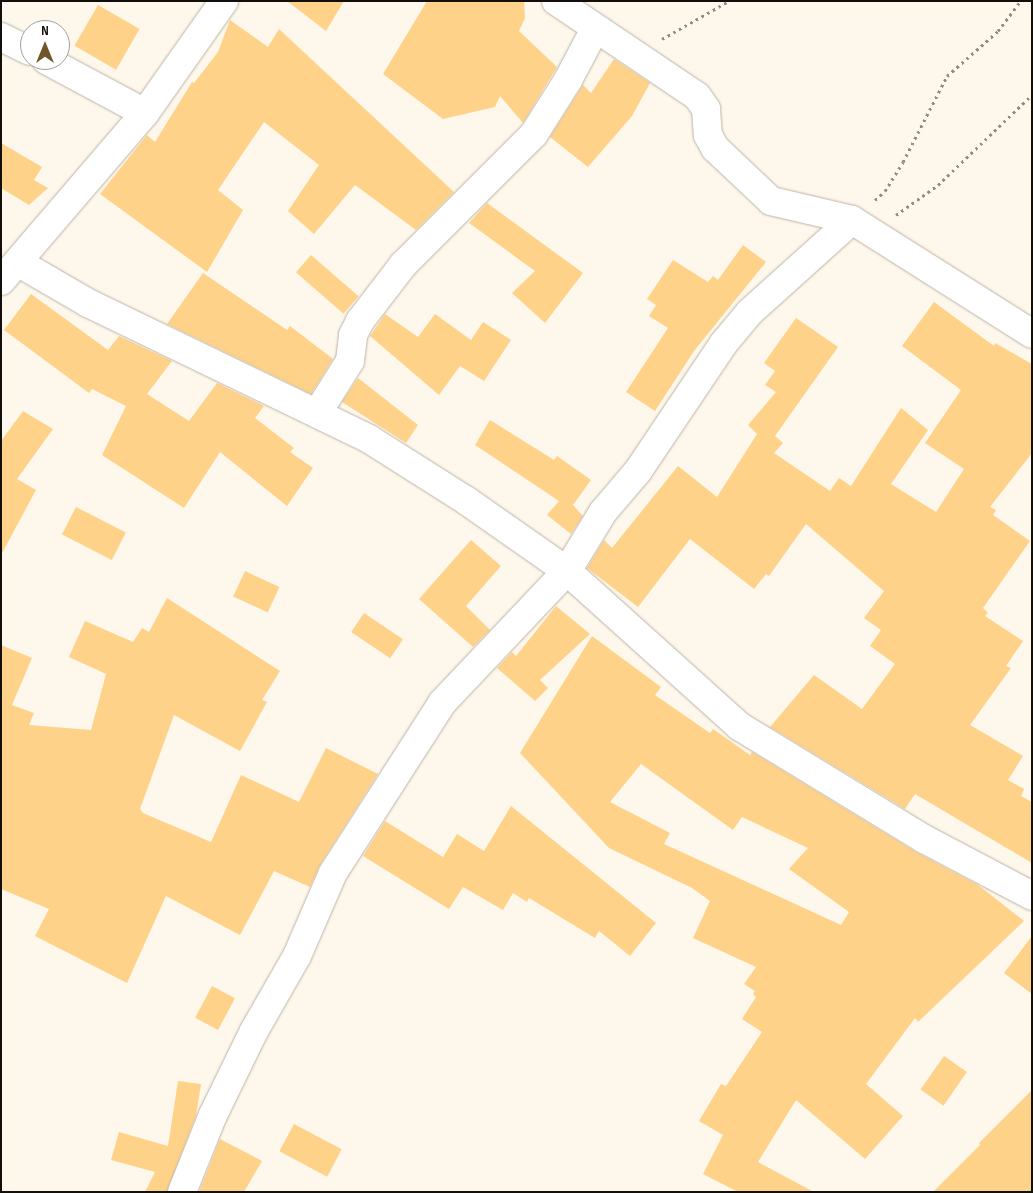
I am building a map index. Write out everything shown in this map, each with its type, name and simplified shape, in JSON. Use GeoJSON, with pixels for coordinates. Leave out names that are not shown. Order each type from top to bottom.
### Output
{"type":"FeatureCollection","features":[{"type":"Feature","properties":{"kind":"street"},"geometry":{"type":"LineString","coordinates":[[224,1],[145,113],[10,272],[97,307],[294,404],[318,412],[368,439],[467,501],[567,570],[739,726],[924,839],[1032,896]]}},
{"type":"Feature","properties":{"kind":"street"},"geometry":{"type":"LineString","coordinates":[[556,1],[594,29],[697,96],[706,109],[708,135],[715,148],[771,201],[852,220],[1032,334]]}},
{"type":"Feature","properties":{"kind":"street"},"geometry":{"type":"LineString","coordinates":[[318,412],[350,362],[354,346],[353,335],[360,321],[403,265],[534,134],[568,80],[594,29]]}},
{"type":"Feature","properties":{"kind":"street"},"geometry":{"type":"LineString","coordinates":[[1,37],[20,46]]}},
{"type":"Feature","properties":{"kind":"street"},"geometry":{"type":"LineString","coordinates":[[65,70],[145,113]]}},
{"type":"Feature","properties":{"kind":"street"},"geometry":{"type":"LineString","coordinates":[[182,1192],[214,1115],[254,1031],[297,956],[338,865],[442,703],[567,570],[603,512],[638,471],[724,343],[750,312],[852,220]]}},
{"type":"Feature","properties":{"kind":"path"},"geometry":{"type":"LineString","coordinates":[[638,57],[644,49],[729,1]]}},
{"type":"Feature","properties":{"kind":"path"},"geometry":{"type":"LineString","coordinates":[[852,220],[885,191],[947,76],[998,31],[1021,1]]}},
{"type":"Feature","properties":{"kind":"path"},"geometry":{"type":"LineString","coordinates":[[852,220],[894,216],[938,185],[1032,95]]}},
{"type":"Feature","properties":{"kind":"building"},"geometry":{"type":"Polygon","coordinates":[[[287,1],[344,1],[326,31],[287,1]]]}},
{"type":"Feature","properties":{"kind":"building"},"geometry":{"type":"Polygon","coordinates":[[[427,1],[524,1],[525,18],[519,31],[557,67],[523,123],[500,96],[495,107],[443,119],[383,74],[427,1]]]}},
{"type":"Feature","properties":{"kind":"building"},"geometry":{"type":"Polygon","coordinates":[[[98,5],[140,29],[116,70],[74,46],[98,5]]]}},
{"type":"Feature","properties":{"kind":"building"},"geometry":{"type":"Polygon","coordinates":[[[230,20],[268,47],[279,29],[454,192],[416,230],[355,185],[314,234],[288,211],[319,165],[264,122],[218,190],[243,210],[207,272],[100,194],[147,135],[155,142],[192,82],[194,83],[218,52],[230,20]]]}},
{"type":"Feature","properties":{"kind":"building"},"geometry":{"type":"Polygon","coordinates":[[[614,59],[650,83],[632,116],[588,167],[550,137],[583,85],[591,93],[614,59]]]}},
{"type":"Feature","properties":{"kind":"building"},"geometry":{"type":"Polygon","coordinates":[[[1,143],[42,167],[34,180],[48,188],[29,205],[1,188],[1,143]]]}},
{"type":"Feature","properties":{"kind":"building"},"geometry":{"type":"Polygon","coordinates":[[[487,203],[583,273],[545,323],[512,293],[535,271],[469,223],[487,203]]]}},
{"type":"Feature","properties":{"kind":"building"},"geometry":{"type":"Polygon","coordinates":[[[743,245],[766,262],[694,351],[655,411],[626,392],[668,328],[649,316],[656,305],[647,299],[673,260],[708,282],[713,276],[718,280],[743,245]]]}},
{"type":"Feature","properties":{"kind":"building"},"geometry":{"type":"Polygon","coordinates":[[[311,255],[359,296],[343,314],[296,272],[311,255]]]}},
{"type":"Feature","properties":{"kind":"building"},"geometry":{"type":"Polygon","coordinates":[[[203,273],[287,330],[290,326],[333,359],[311,394],[167,324],[203,273]]]}},
{"type":"Feature","properties":{"kind":"building"},"geometry":{"type":"Polygon","coordinates":[[[31,294],[108,350],[119,336],[172,361],[147,394],[189,421],[217,383],[264,406],[255,418],[294,448],[290,452],[313,468],[287,506],[220,452],[184,508],[102,455],[126,406],[92,389],[89,393],[4,330],[31,294]]]}},
{"type":"Feature","properties":{"kind":"building"},"geometry":{"type":"Polygon","coordinates":[[[934,302],[994,346],[995,343],[1032,364],[1032,453],[990,507],[996,510],[993,515],[1030,541],[983,608],[988,613],[985,616],[1023,641],[1006,666],[1011,668],[970,725],[1023,756],[1008,780],[1024,789],[1021,796],[1032,802],[1032,863],[915,794],[905,809],[770,727],[814,675],[862,709],[895,664],[870,646],[881,630],[864,618],[884,591],[806,524],[769,576],[766,574],[754,589],[690,539],[638,607],[587,568],[604,540],[612,548],[678,466],[717,497],[757,434],[748,425],[776,392],[765,385],[775,371],[764,363],[796,318],[838,347],[775,436],[783,443],[774,453],[830,491],[839,478],[851,486],[901,408],[928,430],[891,484],[936,512],[964,469],[925,443],[961,390],[902,346],[934,302]]]}},
{"type":"Feature","properties":{"kind":"building"},"geometry":{"type":"Polygon","coordinates":[[[385,314],[418,337],[435,314],[471,340],[483,322],[511,340],[484,381],[460,366],[439,395],[370,336],[385,314]]]}},
{"type":"Feature","properties":{"kind":"building"},"geometry":{"type":"Polygon","coordinates":[[[358,378],[418,425],[406,443],[342,402],[358,378]]]}},
{"type":"Feature","properties":{"kind":"building"},"geometry":{"type":"Polygon","coordinates":[[[23,411],[53,429],[17,479],[36,490],[1,555],[1,441],[23,411]]]}},
{"type":"Feature","properties":{"kind":"building"},"geometry":{"type":"Polygon","coordinates":[[[490,420],[554,460],[557,456],[591,480],[573,505],[583,516],[571,534],[547,515],[559,501],[475,445],[490,420]]]}},
{"type":"Feature","properties":{"kind":"building"},"geometry":{"type":"Polygon","coordinates":[[[76,507],[126,532],[112,560],[62,535],[76,507]]]}},
{"type":"Feature","properties":{"kind":"building"},"geometry":{"type":"Polygon","coordinates":[[[471,540],[501,566],[466,606],[490,630],[473,647],[419,599],[471,540]]]}},
{"type":"Feature","properties":{"kind":"building"},"geometry":{"type":"Polygon","coordinates":[[[245,571],[279,587],[268,612],[233,596],[245,571]]]}},
{"type":"Feature","properties":{"kind":"building"},"geometry":{"type":"Polygon","coordinates":[[[167,598],[280,671],[262,700],[267,702],[240,751],[174,715],[140,809],[143,813],[211,842],[241,775],[299,802],[326,748],[378,774],[320,865],[310,887],[274,871],[240,935],[166,896],[127,983],[35,936],[49,909],[1,889],[1,645],[32,658],[12,705],[34,713],[29,725],[91,730],[106,674],[69,657],[85,621],[133,642],[142,628],[149,632],[167,598]]]}},
{"type":"Feature","properties":{"kind":"building"},"geometry":{"type":"Polygon","coordinates":[[[556,606],[590,634],[540,680],[548,688],[535,701],[497,668],[512,652],[516,656],[556,606]]]}},
{"type":"Feature","properties":{"kind":"building"},"geometry":{"type":"Polygon","coordinates":[[[364,613],[403,639],[390,658],[351,632],[364,613]]]}},
{"type":"Feature","properties":{"kind":"building"},"geometry":{"type":"Polygon","coordinates":[[[592,636],[661,687],[655,695],[710,733],[713,729],[750,755],[752,752],[916,852],[978,885],[1024,921],[918,1022],[915,1018],[866,1084],[903,1116],[865,1159],[796,1100],[758,1162],[814,1192],[738,1192],[703,1174],[723,1135],[699,1121],[721,1084],[726,1086],[762,1032],[742,1019],[756,997],[753,994],[755,991],[744,984],[756,967],[693,938],[710,901],[692,888],[609,848],[520,753],[592,636]],[[641,764],[610,802],[670,833],[664,844],[841,925],[849,912],[789,869],[808,848],[742,817],[733,830],[641,764]]]}},
{"type":"Feature","properties":{"kind":"building"},"geometry":{"type":"Polygon","coordinates":[[[511,806],[656,923],[630,956],[599,931],[595,938],[529,898],[527,902],[513,893],[503,910],[463,887],[449,909],[363,856],[385,821],[443,857],[457,834],[484,851],[511,806]]]}},
{"type":"Feature","properties":{"kind":"building"},"geometry":{"type":"Polygon","coordinates":[[[1032,936],[1032,994],[1004,973],[1032,936]]]}},
{"type":"Feature","properties":{"kind":"building"},"geometry":{"type":"Polygon","coordinates":[[[212,986],[235,998],[218,1030],[195,1018],[212,986]]]}},
{"type":"Feature","properties":{"kind":"building"},"geometry":{"type":"Polygon","coordinates":[[[944,1056],[967,1072],[943,1106],[920,1090],[944,1056]]]}},
{"type":"Feature","properties":{"kind":"building"},"geometry":{"type":"Polygon","coordinates":[[[178,1081],[201,1084],[196,1116],[167,1192],[145,1192],[155,1172],[111,1160],[119,1132],[168,1146],[178,1081]]]}},
{"type":"Feature","properties":{"kind":"building"},"geometry":{"type":"Polygon","coordinates":[[[1032,1090],[1032,1192],[933,1192],[980,1145],[979,1143],[1032,1090]]]}},
{"type":"Feature","properties":{"kind":"building"},"geometry":{"type":"Polygon","coordinates":[[[294,1124],[342,1149],[327,1177],[279,1151],[294,1124]]]}},
{"type":"Feature","properties":{"kind":"building"},"geometry":{"type":"Polygon","coordinates":[[[220,1139],[262,1161],[244,1192],[199,1192],[220,1139]]]}}]}
